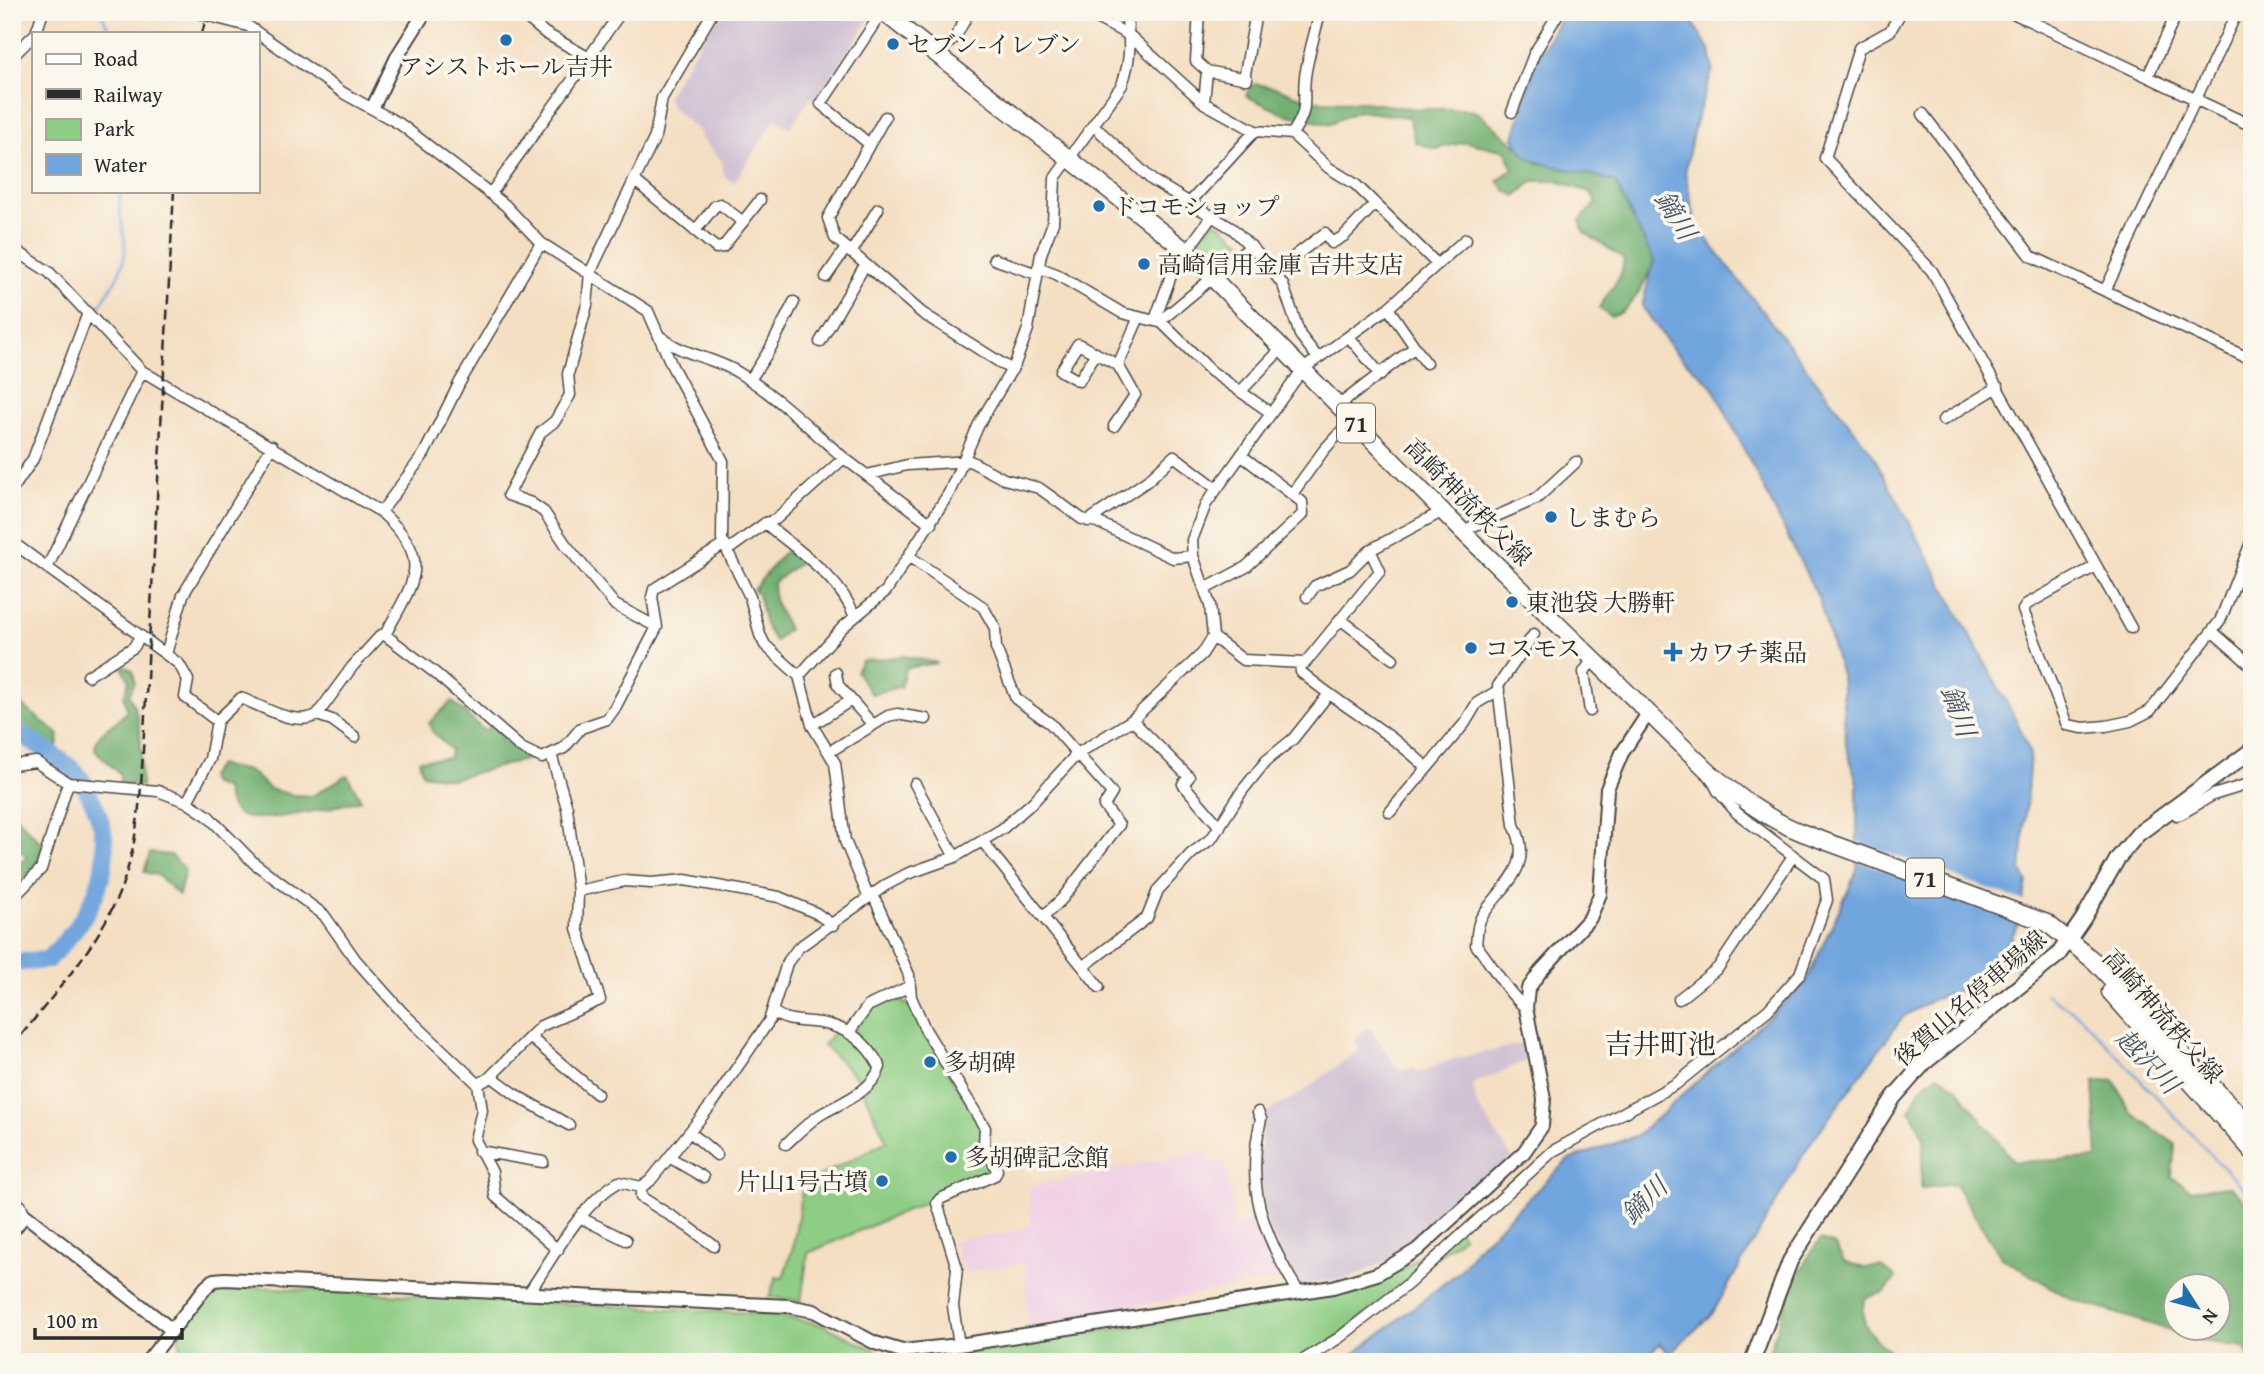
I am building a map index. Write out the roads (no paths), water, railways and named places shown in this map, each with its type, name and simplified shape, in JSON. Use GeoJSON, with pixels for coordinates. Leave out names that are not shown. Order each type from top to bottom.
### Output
{"type":"FeatureCollection","features":[{"type":"Feature","properties":{"kind":"main road","name":"高崎神流秩父線"},"geometry":{"type":"LineString","coordinates":[[883,12],[1185,250],[1462,531],[1708,771],[1758,812],[1820,840],[2046,923],[2094,961],[2252,1128]]}},
{"type":"Feature","properties":{"kind":"main road","name":"後賀山名停車場線"},"geometry":{"type":"LineString","coordinates":[[1752,1362],[1790,1261],[1894,1097],[1924,1063],[2036,975],[2069,941],[2125,848],[2172,807],[2227,771],[2252,750]]}},
{"type":"Feature","properties":{"kind":"main road","name":"高崎神流秩父線"},"geometry":{"type":"LineString","coordinates":[[2069,941],[2162,1052],[2252,1152]]}},
{"type":"Feature","properties":{"kind":"street"},"geometry":{"type":"LineString","coordinates":[[35,32],[43,12]]}},
{"type":"Feature","properties":{"kind":"street"},"geometry":{"type":"LineString","coordinates":[[194,12],[247,26],[256,32]]}},
{"type":"Feature","properties":{"kind":"street"},"geometry":{"type":"LineString","coordinates":[[373,107],[398,55],[425,12]]}},
{"type":"Feature","properties":{"kind":"street"},"geometry":{"type":"LineString","coordinates":[[520,12],[545,33],[584,55],[587,60]]}},
{"type":"Feature","properties":{"kind":"street"},"geometry":{"type":"LineString","coordinates":[[491,193],[621,12]]}},
{"type":"Feature","properties":{"kind":"street"},"geometry":{"type":"LineString","coordinates":[[657,627],[615,605],[566,545],[544,512],[508,495],[541,432],[555,421],[570,395],[568,374],[587,304],[590,273],[658,130],[662,97],[713,12]]}},
{"type":"Feature","properties":{"kind":"street"},"geometry":{"type":"LineString","coordinates":[[868,143],[821,104],[883,12]]}},
{"type":"Feature","properties":{"kind":"street"},"geometry":{"type":"LineString","coordinates":[[938,54],[956,36],[969,12]]}},
{"type":"Feature","properties":{"kind":"street"},"geometry":{"type":"LineString","coordinates":[[1084,12],[1129,35],[1204,103],[1255,131],[1292,134],[1329,168],[1355,184],[1437,264]]}},
{"type":"Feature","properties":{"kind":"street"},"geometry":{"type":"LineString","coordinates":[[799,676],[855,617],[886,591],[910,557],[931,524],[979,424],[1012,370],[1028,329],[1037,270],[1053,223],[1053,185],[1068,158],[1094,126],[1125,76],[1132,54],[1126,12]]}},
{"type":"Feature","properties":{"kind":"street"},"geometry":{"type":"LineString","coordinates":[[1199,12],[1196,61],[1207,71],[1246,79],[1256,12]]}},
{"type":"Feature","properties":{"kind":"street"},"geometry":{"type":"LineString","coordinates":[[1292,134],[1302,120],[1307,96],[1304,81],[1320,12]]}},
{"type":"Feature","properties":{"kind":"street"},"geometry":{"type":"LineString","coordinates":[[1512,112],[1534,54],[1559,12]]}},
{"type":"Feature","properties":{"kind":"street"},"geometry":{"type":"LineString","coordinates":[[1901,12],[1890,31],[1859,48],[1825,158],[1932,271],[2132,628]]}},
{"type":"Feature","properties":{"kind":"street"},"geometry":{"type":"LineString","coordinates":[[2011,12],[2252,126]]}},
{"type":"Feature","properties":{"kind":"street"},"geometry":{"type":"LineString","coordinates":[[2105,291],[2237,12]]}},
{"type":"Feature","properties":{"kind":"street"},"geometry":{"type":"LineString","coordinates":[[2148,76],[2176,15]]}},
{"type":"Feature","properties":{"kind":"street"},"geometry":{"type":"LineString","coordinates":[[259,34],[345,94],[400,124],[491,193],[541,243],[648,311],[671,366],[723,461],[720,531],[750,597],[760,635],[765,645],[799,676],[812,725],[829,752],[839,775],[845,841],[909,975],[911,997],[925,1029],[985,1128],[984,1143],[997,1170],[986,1180],[940,1199],[937,1203],[957,1268],[953,1306],[959,1345]]}},
{"type":"Feature","properties":{"kind":"street"},"geometry":{"type":"LineString","coordinates":[[12,57],[32,37]]}},
{"type":"Feature","properties":{"kind":"street"},"geometry":{"type":"LineString","coordinates":[[1204,103],[1207,71]]}},
{"type":"Feature","properties":{"kind":"street"},"geometry":{"type":"LineString","coordinates":[[1923,114],[2031,256],[2252,360]]}},
{"type":"Feature","properties":{"kind":"street"},"geometry":{"type":"LineString","coordinates":[[885,117],[828,218],[835,238],[865,265],[892,284],[922,313],[1012,370]]}},
{"type":"Feature","properties":{"kind":"street"},"geometry":{"type":"LineString","coordinates":[[1094,126],[1152,180],[1191,201],[1251,246],[1283,285],[1300,335],[1318,358]]}},
{"type":"Feature","properties":{"kind":"street"},"geometry":{"type":"LineString","coordinates":[[1191,201],[1255,131]]}},
{"type":"Feature","properties":{"kind":"street"},"geometry":{"type":"LineString","coordinates":[[634,180],[716,248],[723,247],[760,200]]}},
{"type":"Feature","properties":{"kind":"street"},"geometry":{"type":"LineString","coordinates":[[695,231],[715,206],[720,204],[743,222]]}},
{"type":"Feature","properties":{"kind":"street"},"geometry":{"type":"LineString","coordinates":[[1274,272],[1325,233],[1332,243],[1344,236],[1374,205]]}},
{"type":"Feature","properties":{"kind":"street"},"geometry":{"type":"LineString","coordinates":[[826,276],[849,251],[878,209]]}},
{"type":"Feature","properties":{"kind":"street"},"geometry":{"type":"LineString","coordinates":[[1158,322],[1156,317],[1162,297],[1185,250],[1212,216]]}},
{"type":"Feature","properties":{"kind":"street"},"geometry":{"type":"LineString","coordinates":[[714,1247],[690,1228],[641,1197],[641,1187],[690,1132],[769,1021],[792,954],[886,885],[906,874],[955,857],[983,842],[1017,817],[1077,754],[1132,720],[1202,654],[1213,637],[1205,589],[1193,555],[1193,530],[1216,488],[1303,369],[1388,308],[1466,239]]}},
{"type":"Feature","properties":{"kind":"street"},"geometry":{"type":"LineString","coordinates":[[381,512],[425,454],[460,382],[541,243]]}},
{"type":"Feature","properties":{"kind":"street"},"geometry":{"type":"LineString","coordinates":[[1158,322],[1251,246]]}},
{"type":"Feature","properties":{"kind":"street"},"geometry":{"type":"LineString","coordinates":[[12,248],[49,272],[142,371],[381,512],[402,534],[417,565],[413,583],[385,635],[381,635],[368,647],[317,715],[307,720],[293,719],[241,698],[217,721],[209,759],[187,802]]}},
{"type":"Feature","properties":{"kind":"street"},"geometry":{"type":"LineString","coordinates":[[994,259],[1063,278],[1112,309],[1158,322],[1211,370],[1271,413]]}},
{"type":"Feature","properties":{"kind":"street"},"geometry":{"type":"LineString","coordinates":[[820,342],[865,265]]}},
{"type":"Feature","properties":{"kind":"street"},"geometry":{"type":"LineString","coordinates":[[750,380],[770,349],[794,302]]}},
{"type":"Feature","properties":{"kind":"street"},"geometry":{"type":"LineString","coordinates":[[1388,308],[1426,363]]}},
{"type":"Feature","properties":{"kind":"street"},"geometry":{"type":"LineString","coordinates":[[12,490],[33,459],[88,313]]}},
{"type":"Feature","properties":{"kind":"street"},"geometry":{"type":"LineString","coordinates":[[1118,365],[1139,317]]}},
{"type":"Feature","properties":{"kind":"street"},"geometry":{"type":"LineString","coordinates":[[661,337],[679,351],[708,357],[750,380],[844,458],[931,524]]}},
{"type":"Feature","properties":{"kind":"street"},"geometry":{"type":"LineString","coordinates":[[1349,337],[1381,375]]}},
{"type":"Feature","properties":{"kind":"street"},"geometry":{"type":"LineString","coordinates":[[1338,406],[1415,347]]}},
{"type":"Feature","properties":{"kind":"street"},"geometry":{"type":"LineString","coordinates":[[1242,390],[1282,348]]}},
{"type":"Feature","properties":{"kind":"street"},"geometry":{"type":"LineString","coordinates":[[1096,353],[1118,365],[1135,395],[1114,426]]}},
{"type":"Feature","properties":{"kind":"street"},"geometry":{"type":"LineString","coordinates":[[47,568],[142,371]]}},
{"type":"Feature","properties":{"kind":"street"},"geometry":{"type":"LineString","coordinates":[[1943,420],[1998,387]]}},
{"type":"Feature","properties":{"kind":"street"},"geometry":{"type":"LineString","coordinates":[[1292,494],[1324,450],[1352,419]]}},
{"type":"Feature","properties":{"kind":"street"},"geometry":{"type":"LineString","coordinates":[[166,654],[183,596],[272,446]]}},
{"type":"Feature","properties":{"kind":"street"},"geometry":{"type":"LineString","coordinates":[[1205,589],[1246,567],[1280,533],[1298,520],[1304,508],[1302,502],[1241,455]]}},
{"type":"Feature","properties":{"kind":"street"},"geometry":{"type":"LineString","coordinates":[[1088,521],[1147,481],[1174,456],[1216,488]]}},
{"type":"Feature","properties":{"kind":"street"},"geometry":{"type":"LineString","coordinates":[[385,635],[434,672],[521,748],[542,758],[564,748],[581,728],[607,719],[643,659],[657,627],[652,597],[654,589],[784,513],[844,458]]}},
{"type":"Feature","properties":{"kind":"street"},"geometry":{"type":"LineString","coordinates":[[867,475],[906,465],[964,460],[1011,482],[1039,488],[1088,521],[1097,522],[1173,558],[1193,555]]}},
{"type":"Feature","properties":{"kind":"street"},"geometry":{"type":"LineString","coordinates":[[1462,531],[1536,499],[1576,462]]}},
{"type":"Feature","properties":{"kind":"street"},"geometry":{"type":"LineString","coordinates":[[1307,597],[1315,586],[1350,570],[1370,550],[1443,511]]}},
{"type":"Feature","properties":{"kind":"street"},"geometry":{"type":"LineString","coordinates":[[765,523],[825,574],[850,604],[855,617]]}},
{"type":"Feature","properties":{"kind":"street"},"geometry":{"type":"LineString","coordinates":[[2096,566],[2027,604],[2023,610],[2067,725],[2083,728],[2130,721],[2150,711],[2213,632],[2252,540]]}},
{"type":"Feature","properties":{"kind":"street"},"geometry":{"type":"LineString","coordinates":[[12,541],[166,654],[185,671],[188,680],[184,697],[217,721]]}},
{"type":"Feature","properties":{"kind":"street"},"geometry":{"type":"LineString","coordinates":[[1213,637],[1243,660],[1305,663],[1380,571],[1370,550]]}},
{"type":"Feature","properties":{"kind":"street"},"geometry":{"type":"LineString","coordinates":[[910,557],[983,607],[995,628],[996,648],[1010,690],[1016,699],[1051,724],[1112,793],[1104,806],[1119,825],[1062,899],[1044,916]]}},
{"type":"Feature","properties":{"kind":"street"},"geometry":{"type":"LineString","coordinates":[[1340,619],[1393,659]]}},
{"type":"Feature","properties":{"kind":"street"},"geometry":{"type":"LineString","coordinates":[[2213,632],[2252,666]]}},
{"type":"Feature","properties":{"kind":"street"},"geometry":{"type":"LineString","coordinates":[[1526,1008],[1512,997],[1476,945],[1479,920],[1517,875],[1519,835],[1514,825],[1499,690],[1501,680],[1534,634]]}},
{"type":"Feature","properties":{"kind":"street"},"geometry":{"type":"LineString","coordinates":[[88,677],[134,647],[140,636]]}},
{"type":"Feature","properties":{"kind":"street"},"geometry":{"type":"LineString","coordinates":[[1590,711],[1584,672],[1594,657]]}},
{"type":"Feature","properties":{"kind":"street"},"geometry":{"type":"LineString","coordinates":[[1300,664],[1301,672],[1328,695],[1408,749],[1427,768]]}},
{"type":"Feature","properties":{"kind":"street"},"geometry":{"type":"LineString","coordinates":[[836,673],[838,685],[873,725]]}},
{"type":"Feature","properties":{"kind":"street"},"geometry":{"type":"LineString","coordinates":[[1390,812],[1477,703],[1499,690]]}},
{"type":"Feature","properties":{"kind":"street"},"geometry":{"type":"LineString","coordinates":[[1084,966],[1142,923],[1151,911],[1158,890],[1220,827],[1266,761],[1293,739],[1328,695]]}},
{"type":"Feature","properties":{"kind":"street"},"geometry":{"type":"LineString","coordinates":[[812,725],[850,701]]}},
{"type":"Feature","properties":{"kind":"street"},"geometry":{"type":"LineString","coordinates":[[147,1362],[206,1287],[214,1280],[225,1279],[788,1306],[814,1311],[875,1343],[902,1351],[959,1345],[1356,1282],[1397,1264],[1524,1152],[1542,1126],[1544,1099],[1526,1008],[1528,989],[1540,972],[1590,918],[1600,894],[1607,789],[1622,753],[1648,712]]}},
{"type":"Feature","properties":{"kind":"street"},"geometry":{"type":"LineString","coordinates":[[829,752],[873,725],[897,714],[926,719]]}},
{"type":"Feature","properties":{"kind":"street"},"geometry":{"type":"LineString","coordinates":[[317,715],[332,720],[355,737]]}},
{"type":"Feature","properties":{"kind":"street"},"geometry":{"type":"LineString","coordinates":[[1132,720],[1189,777],[1183,784],[1220,827]]}},
{"type":"Feature","properties":{"kind":"street"},"geometry":{"type":"LineString","coordinates":[[478,1084],[491,1076],[541,1026],[600,1000],[577,928],[578,891],[567,808],[551,754]]}},
{"type":"Feature","properties":{"kind":"street"},"geometry":{"type":"LineString","coordinates":[[12,765],[36,762],[70,783],[158,791],[187,802],[208,816],[254,863],[324,915],[355,959],[402,1012],[478,1084],[482,1110],[475,1140],[492,1172],[495,1196],[558,1250]]}},
{"type":"Feature","properties":{"kind":"street"},"geometry":{"type":"LineString","coordinates":[[1300,1362],[1339,1338],[1408,1284],[1553,1151],[1676,1084],[1768,1010],[1800,974],[1827,900],[1826,886],[1821,874],[1737,813],[1718,791],[1708,771]]}},
{"type":"Feature","properties":{"kind":"street"},"geometry":{"type":"LineString","coordinates":[[12,899],[41,869],[70,783]]}},
{"type":"Feature","properties":{"kind":"street"},"geometry":{"type":"LineString","coordinates":[[2172,807],[2177,815],[2181,814],[2213,795],[2252,783]]}},
{"type":"Feature","properties":{"kind":"street"},"geometry":{"type":"LineString","coordinates":[[915,784],[955,857]]}},
{"type":"Feature","properties":{"kind":"street"},"geometry":{"type":"LineString","coordinates":[[983,842],[1099,987]]}},
{"type":"Feature","properties":{"kind":"street"},"geometry":{"type":"LineString","coordinates":[[1679,999],[1718,968],[1793,856]]}},
{"type":"Feature","properties":{"kind":"street"},"geometry":{"type":"LineString","coordinates":[[578,891],[624,881],[694,881],[779,897],[817,913],[833,925]]}},
{"type":"Feature","properties":{"kind":"street"},"geometry":{"type":"LineString","coordinates":[[849,1032],[868,1006],[910,986]]}},
{"type":"Feature","properties":{"kind":"street"},"geometry":{"type":"LineString","coordinates":[[772,1011],[790,1021],[820,1023],[849,1032],[866,1046],[877,1062],[879,1071],[861,1091],[845,1103],[824,1112],[786,1144]]}},
{"type":"Feature","properties":{"kind":"street"},"geometry":{"type":"LineString","coordinates":[[531,1038],[597,1094]]}},
{"type":"Feature","properties":{"kind":"street"},"geometry":{"type":"LineString","coordinates":[[491,1076],[519,1097],[569,1125]]}},
{"type":"Feature","properties":{"kind":"street"},"geometry":{"type":"LineString","coordinates":[[1258,1112],[1261,1119],[1255,1136],[1254,1187],[1274,1245],[1298,1292]]}},
{"type":"Feature","properties":{"kind":"street"},"geometry":{"type":"LineString","coordinates":[[690,1132],[717,1155]]}},
{"type":"Feature","properties":{"kind":"street"},"geometry":{"type":"LineString","coordinates":[[479,1151],[543,1162]]}},
{"type":"Feature","properties":{"kind":"street"},"geometry":{"type":"LineString","coordinates":[[669,1157],[703,1177]]}},
{"type":"Feature","properties":{"kind":"street"},"geometry":{"type":"LineString","coordinates":[[528,1294],[581,1218],[619,1182],[641,1187]]}},
{"type":"Feature","properties":{"kind":"street"},"geometry":{"type":"LineString","coordinates":[[12,1199],[21,1206],[25,1215],[172,1330]]}},
{"type":"Feature","properties":{"kind":"street"},"geometry":{"type":"LineString","coordinates":[[12,1231],[25,1215]]}},
{"type":"Feature","properties":{"kind":"street"},"geometry":{"type":"LineString","coordinates":[[581,1218],[626,1240]]}},
{"type":"Feature","properties":{"kind":"water","name":"鏑川"},"geometry":{"type":"Polygon","coordinates":[[[1565,12],[1692,12],[1694,25],[1710,50],[1713,69],[1694,127],[1685,172],[1696,225],[1872,453],[2019,726],[2030,754],[2021,871],[2027,882],[2019,922],[2012,936],[2010,958],[1973,986],[1932,1000],[1903,1017],[1809,1145],[1712,1314],[1669,1354],[1660,1344],[1643,1358],[1645,1362],[1344,1362],[1460,1271],[1475,1250],[1568,1160],[1638,1135],[1805,984],[1857,871],[1857,782],[1846,745],[1841,675],[1818,597],[1712,385],[1674,351],[1642,306],[1654,261],[1615,182],[1533,160],[1524,154],[1514,138],[1537,58],[1565,12]]]}},
{"type":"Feature","properties":{"kind":"waterway"},"geometry":{"type":"LineString","coordinates":[[101,12],[110,32]]}},
{"type":"Feature","properties":{"kind":"waterway"},"geometry":{"type":"LineString","coordinates":[[94,315],[114,282],[124,255],[121,192]]}},
{"type":"Feature","properties":{"kind":"waterway"},"geometry":{"type":"LineString","coordinates":[[12,502],[37,465],[75,360]]}},
{"type":"Feature","properties":{"kind":"waterway"},"geometry":{"type":"LineString","coordinates":[[12,726],[70,767],[79,777],[93,802],[105,846],[98,888],[89,907],[63,944],[47,960],[12,963]]}},
{"type":"Feature","properties":{"kind":"waterway","name":"越沢川"},"geometry":{"type":"LineString","coordinates":[[2005,959],[2019,971]]}},
{"type":"Feature","properties":{"kind":"waterway","name":"越沢川"},"geometry":{"type":"LineString","coordinates":[[2046,994],[2080,1016],[2252,1198]]}},
{"type":"Feature","properties":{"kind":"railway"},"geometry":{"type":"LineString","coordinates":[[202,32],[208,12]]}},
{"type":"Feature","properties":{"kind":"railway"},"geometry":{"type":"LineString","coordinates":[[12,1047],[76,967],[104,924],[116,901],[134,844],[141,787],[174,192]]}},
{"type":"Feature","properties":{"kind":"place","name":"アシストホール吉井"},"geometry":{"type":"Point","coordinates":[506,40]}},
{"type":"Feature","properties":{"kind":"place","name":"セブン-イレブン"},"geometry":{"type":"Point","coordinates":[893,44]}},
{"type":"Feature","properties":{"kind":"place","name":"ドコモショップ"},"geometry":{"type":"Point","coordinates":[1099,206]}},
{"type":"Feature","properties":{"kind":"place","name":"高崎信用金庫 吉井支店"},"geometry":{"type":"Point","coordinates":[1144,264]}},
{"type":"Feature","properties":{"kind":"place","name":"しまむら"},"geometry":{"type":"Point","coordinates":[1551,517]}},
{"type":"Feature","properties":{"kind":"place","name":"東池袋 大勝軒"},"geometry":{"type":"Point","coordinates":[1512,602]}},
{"type":"Feature","properties":{"kind":"place","name":"コスモス"},"geometry":{"type":"Point","coordinates":[1471,648]}},
{"type":"Feature","properties":{"kind":"place","name":"カワチ薬品"},"geometry":{"type":"Point","coordinates":[1673,652]}},
{"type":"Feature","properties":{"kind":"place","name":"多胡碑"},"geometry":{"type":"Point","coordinates":[930,1062]}},
{"type":"Feature","properties":{"kind":"place","name":"多胡碑記念館"},"geometry":{"type":"Point","coordinates":[951,1157]}},
{"type":"Feature","properties":{"kind":"place","name":"片山1号古墳"},"geometry":{"type":"Point","coordinates":[882,1181]}},
{"type":"Feature","properties":{"kind":"district","name":"吉井町池"},"geometry":{"type":"Point","coordinates":[1660,1043]}}]}
